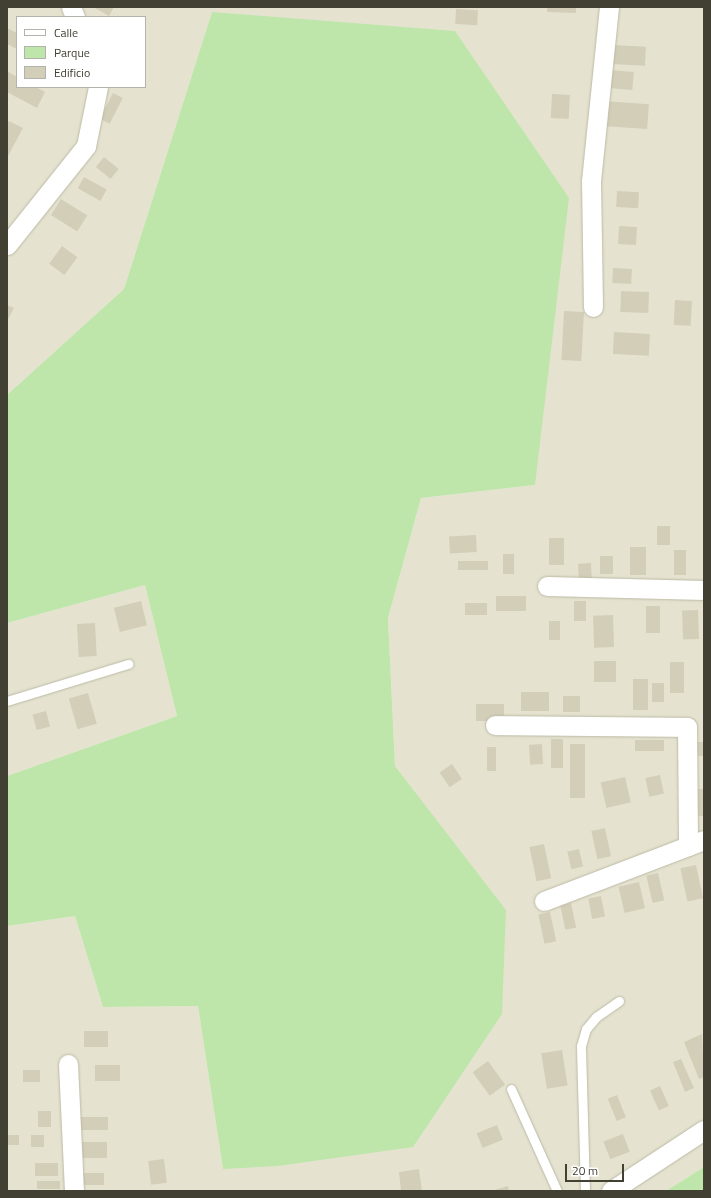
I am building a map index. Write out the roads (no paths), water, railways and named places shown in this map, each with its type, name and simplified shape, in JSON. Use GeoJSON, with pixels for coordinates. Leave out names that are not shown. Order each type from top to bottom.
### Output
{"type":"FeatureCollection","features":[{"type":"Feature","properties":{"kind":"street"},"geometry":{"type":"LineString","coordinates":[[593,307],[591,181],[610,7]]}},
{"type":"Feature","properties":{"kind":"street"},"geometry":{"type":"LineString","coordinates":[[7,245],[86,146],[98,88]]}},
{"type":"Feature","properties":{"kind":"street"},"geometry":{"type":"LineString","coordinates":[[547,586],[704,590]]}},
{"type":"Feature","properties":{"kind":"street"},"geometry":{"type":"LineString","coordinates":[[495,725],[687,727],[696,843],[544,901]]}},
{"type":"Feature","properties":{"kind":"street"},"geometry":{"type":"LineString","coordinates":[[68,1064],[74,1191]]}},
{"type":"Feature","properties":{"kind":"street"},"geometry":{"type":"LineString","coordinates":[[611,1191],[704,1130]]}},
{"type":"Feature","properties":{"kind":"lane"},"geometry":{"type":"LineString","coordinates":[[7,701],[128,664]]}},
{"type":"Feature","properties":{"kind":"lane"},"geometry":{"type":"LineString","coordinates":[[586,1191],[581,1046],[586,1029],[596,1017],[619,1001]]}},
{"type":"Feature","properties":{"kind":"lane"},"geometry":{"type":"LineString","coordinates":[[511,1089],[557,1191]]}}]}
